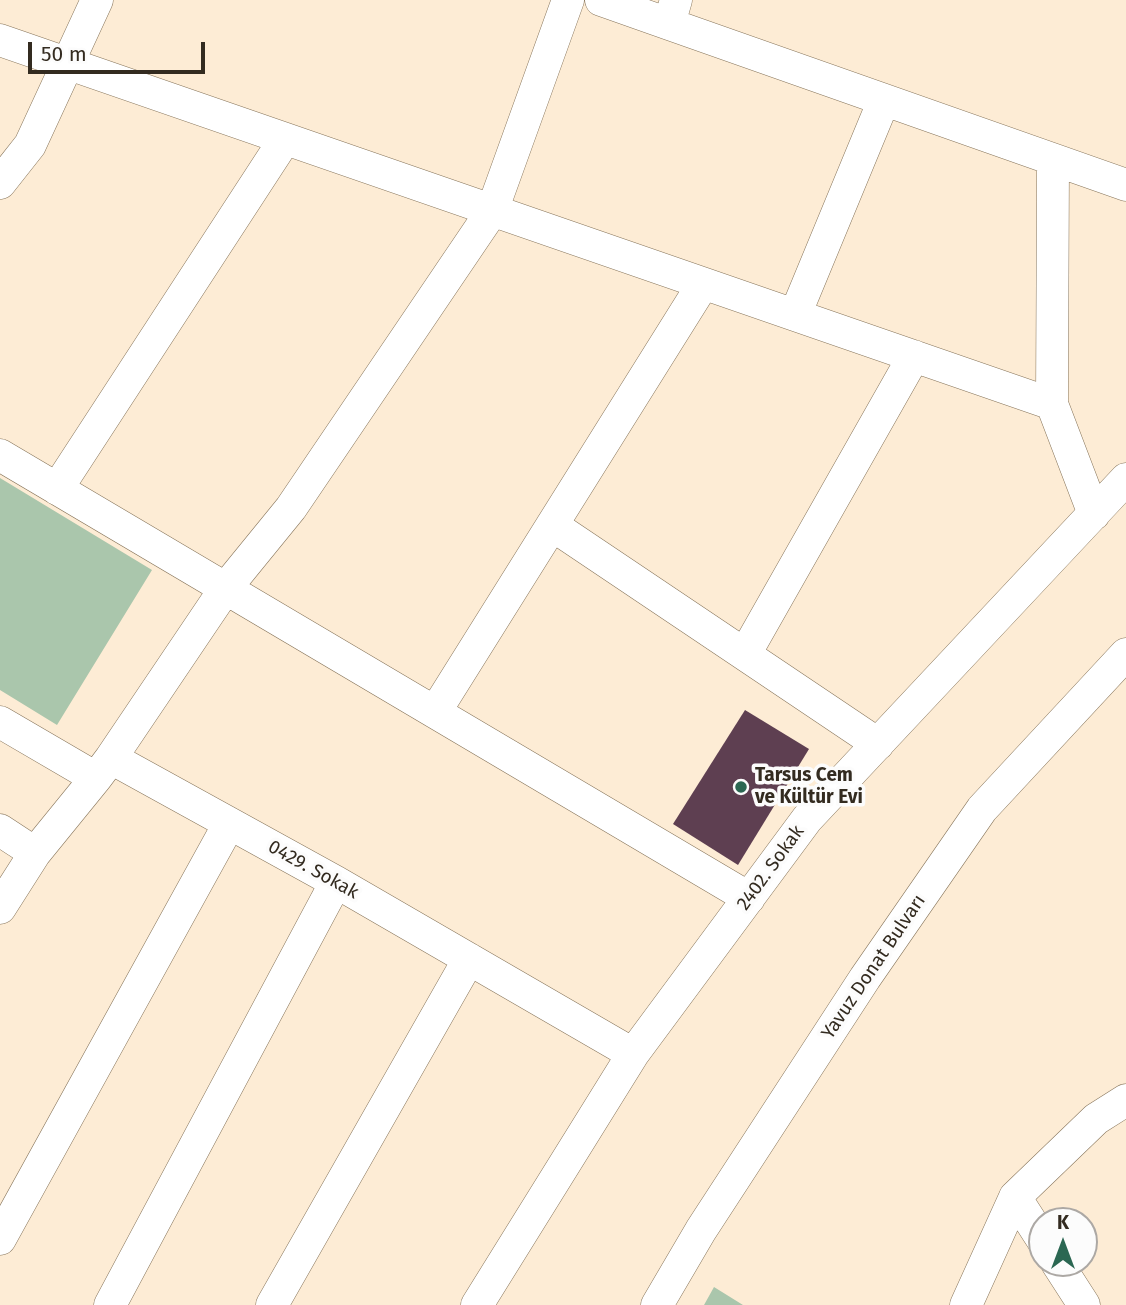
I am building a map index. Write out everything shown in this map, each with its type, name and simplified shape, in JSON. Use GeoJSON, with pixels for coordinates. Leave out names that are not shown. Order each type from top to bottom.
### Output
{"type":"FeatureCollection","features":[{"type":"Feature","properties":{"kind":"street"},"geometry":{"type":"LineString","coordinates":[[0,183],[30,145],[97,0]]}},
{"type":"Feature","properties":{"kind":"street"},"geometry":{"type":"LineString","coordinates":[[0,908],[35,853],[104,768],[225,589],[292,508],[492,211],[568,0]]}},
{"type":"Feature","properties":{"kind":"street"},"geometry":{"type":"LineString","coordinates":[[601,0],[672,12],[884,100],[1126,185]]}},
{"type":"Feature","properties":{"kind":"street"},"geometry":{"type":"LineString","coordinates":[[0,40],[1052,404]]}},
{"type":"Feature","properties":{"kind":"street"},"geometry":{"type":"LineString","coordinates":[[795,315],[884,100]]}},
{"type":"Feature","properties":{"kind":"street"},"geometry":{"type":"LineString","coordinates":[[57,489],[285,139]]}},
{"type":"Feature","properties":{"kind":"street"},"geometry":{"type":"LineString","coordinates":[[1053,160],[1052,404],[1094,514]]}},
{"type":"Feature","properties":{"kind":"street"},"geometry":{"type":"LineString","coordinates":[[435,712],[703,284]]}},
{"type":"Feature","properties":{"kind":"street"},"geometry":{"type":"LineString","coordinates":[[745,654],[914,356]]}},
{"type":"Feature","properties":{"kind":"street"},"geometry":{"type":"LineString","coordinates":[[0,455],[749,898]]}},
{"type":"Feature","properties":{"kind":"street","name":"2402. Sokak"},"geometry":{"type":"LineString","coordinates":[[477,1305],[633,1054],[807,819],[1126,479]]}},
{"type":"Feature","properties":{"kind":"street"},"geometry":{"type":"LineString","coordinates":[[552,524],[878,744]]}},
{"type":"Feature","properties":{"kind":"street","name":"Yavuz Donat Bulvarı"},"geometry":{"type":"LineString","coordinates":[[657,1305],[701,1230],[865,978],[982,809],[1126,654]]}},
{"type":"Feature","properties":{"kind":"street","name":"0429. Sokak"},"geometry":{"type":"LineString","coordinates":[[0,722],[229,824],[336,882],[633,1054]]}},
{"type":"Feature","properties":{"kind":"street"},"geometry":{"type":"LineString","coordinates":[[0,1239],[229,824]]}},
{"type":"Feature","properties":{"kind":"street"},"geometry":{"type":"LineString","coordinates":[[0,830],[35,853]]}},
{"type":"Feature","properties":{"kind":"street"},"geometry":{"type":"LineString","coordinates":[[110,1305],[336,882]]}},
{"type":"Feature","properties":{"kind":"street"},"geometry":{"type":"LineString","coordinates":[[272,1305],[469,959]]}},
{"type":"Feature","properties":{"kind":"street"},"geometry":{"type":"LineString","coordinates":[[966,1305],[1015,1197],[1096,1119],[1126,1100]]}},
{"type":"Feature","properties":{"kind":"street"},"geometry":{"type":"LineString","coordinates":[[1015,1197],[1028,1217]]}},
{"type":"Feature","properties":{"kind":"street"},"geometry":{"type":"LineString","coordinates":[[1066,1277],[1084,1305]]}},
{"type":"Feature","properties":{"kind":"green space"},"geometry":{"type":"Polygon","coordinates":[[[0,478],[152,570],[57,725],[0,690],[0,478]]]}},
{"type":"Feature","properties":{"kind":"green space"},"geometry":{"type":"Polygon","coordinates":[[[714,1287],[743,1305],[704,1305],[714,1287]]]}},
{"type":"Feature","properties":{"kind":"building","name":"Tarsus Cem ve Kültür Evi"},"geometry":{"type":"Polygon","coordinates":[[[745,710],[809,749],[738,865],[673,824],[745,710]]]}},
{"type":"Feature","properties":{"kind":"place","name":"Tarsus Cem ve Kültür Evi"},"geometry":{"type":"Point","coordinates":[741,787]}}]}
